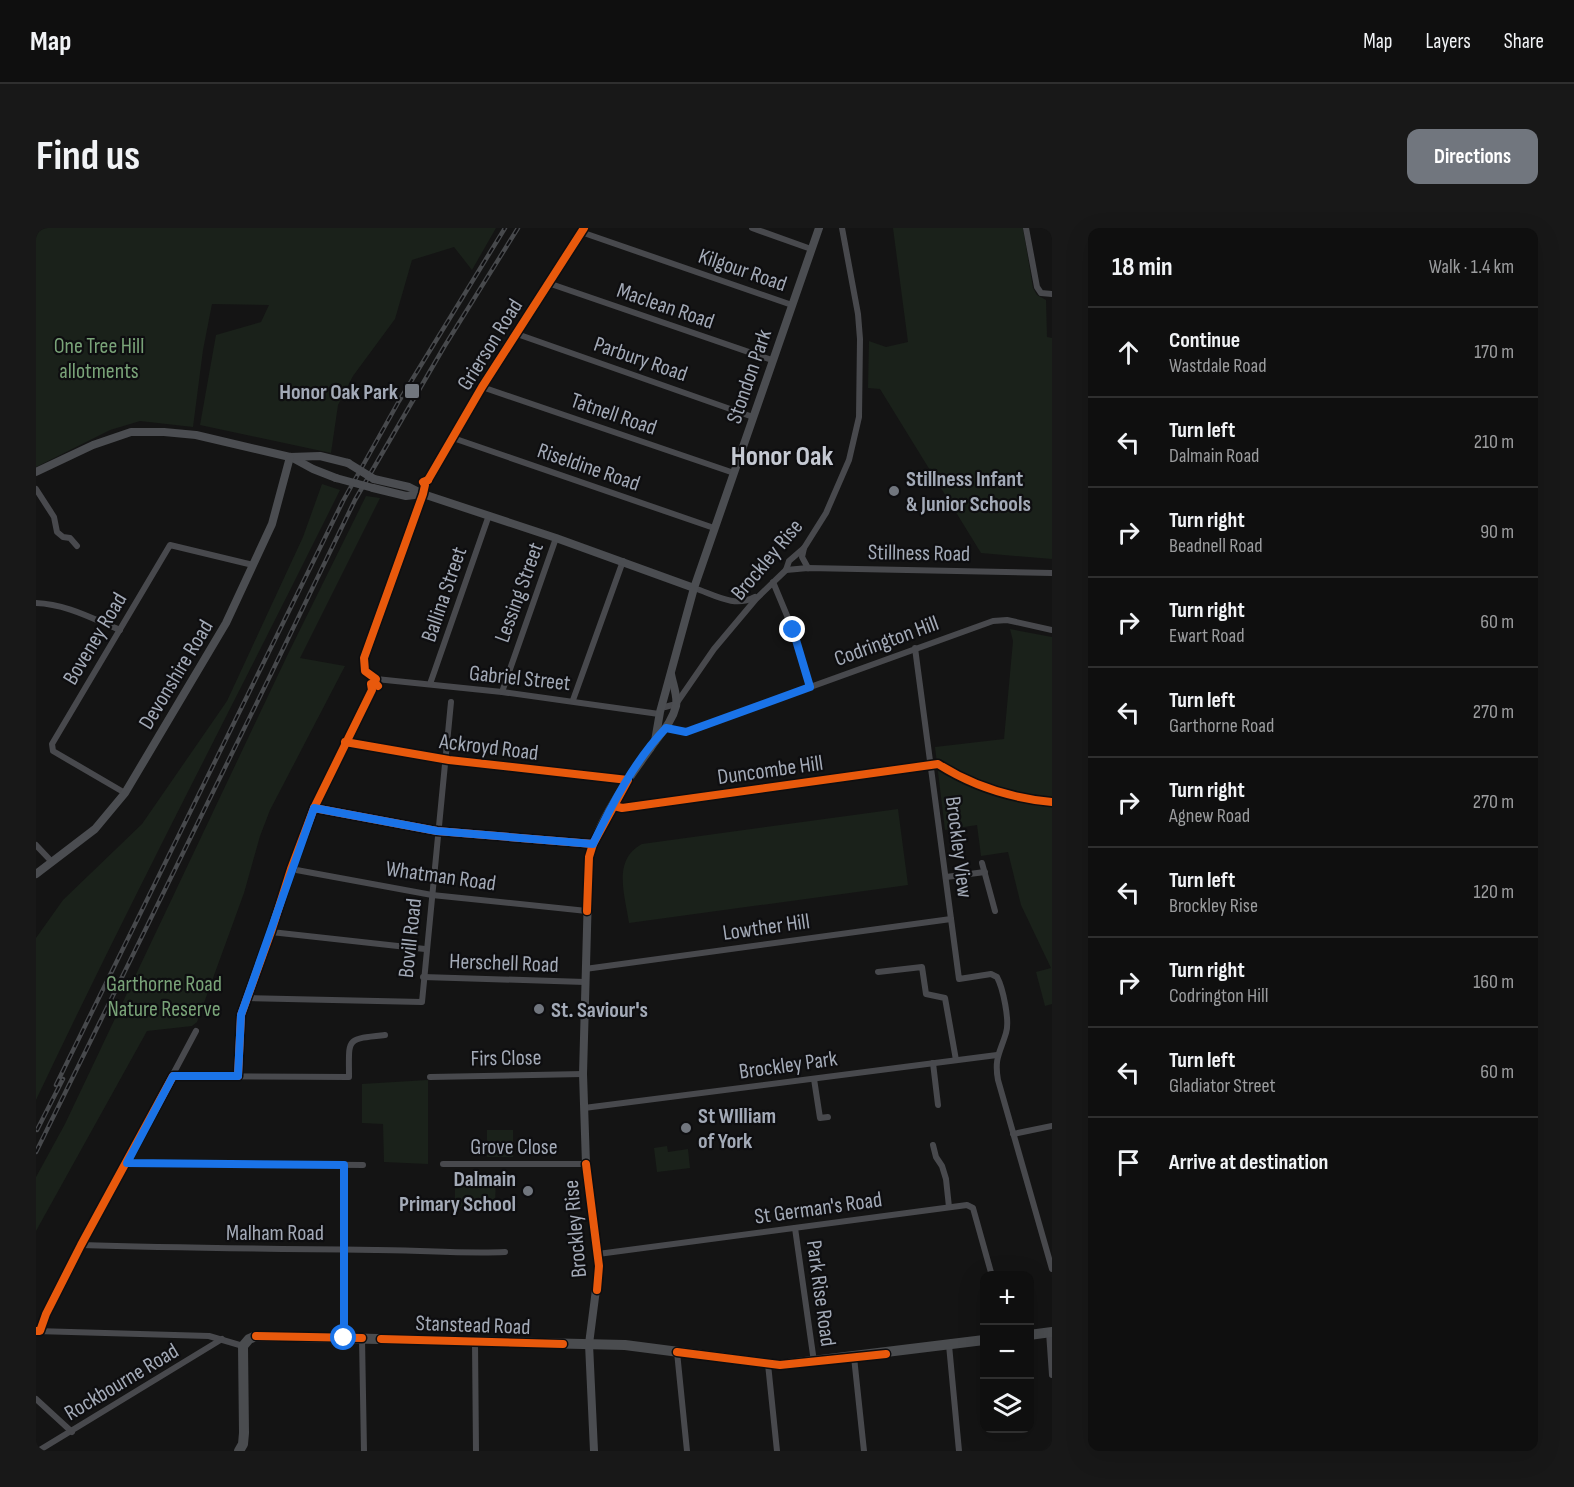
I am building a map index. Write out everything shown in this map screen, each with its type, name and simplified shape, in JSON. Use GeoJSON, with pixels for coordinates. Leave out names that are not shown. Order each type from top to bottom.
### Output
{"type":"FeatureCollection","features":[{"type":"Feature","properties":{"kind":"highway"},"geometry":{"type":"LineString","coordinates":[[1034,1334],[1051,1332]]}},
{"type":"Feature","properties":{"kind":"highway","name":"Stanstead Road"},"geometry":{"type":"LineString","coordinates":[[246,1342],[256,1336],[625,1345],[790,1365],[980,1341]]}},
{"type":"Feature","properties":{"kind":"highway"},"geometry":{"type":"LineString","coordinates":[[239,1451],[243,1444],[244,1433],[246,1342]]}},
{"type":"Feature","properties":{"kind":"main road","name":"Stondon Park"},"geometry":{"type":"LineString","coordinates":[[655,741],[659,714],[694,588],[819,228]]}},
{"type":"Feature","properties":{"kind":"main road"},"geometry":{"type":"LineString","coordinates":[[36,472],[93,445],[131,432],[164,432],[196,435],[290,457],[320,456],[348,463],[373,483]]}},
{"type":"Feature","properties":{"kind":"main road"},"geometry":{"type":"LineString","coordinates":[[290,457],[313,470],[336,478],[409,487],[423,494],[623,561],[694,588]]}},
{"type":"Feature","properties":{"kind":"main road","name":"Devonshire Road"},"geometry":{"type":"LineString","coordinates":[[36,874],[95,829],[125,793],[226,624],[272,524],[290,457]]}},
{"type":"Feature","properties":{"kind":"main road","name":"Stondon Park"},"geometry":{"type":"LineString","coordinates":[[655,741],[666,728],[676,704],[671,675]]}},
{"type":"Feature","properties":{"kind":"main road"},"geometry":{"type":"LineString","coordinates":[[665,693],[675,692]]}},
{"type":"Feature","properties":{"kind":"main road","name":"Brockley Rise"},"geometry":{"type":"LineString","coordinates":[[594,1451],[589,1344],[598,1278],[598,1254],[586,1164],[583,1074],[590,857],[593,844],[628,780],[655,741]]}},
{"type":"Feature","properties":{"kind":"street"},"geometry":{"type":"LineString","coordinates":[[752,228],[812,249]]}},
{"type":"Feature","properties":{"kind":"street","name":"Brockley Rise"},"geometry":{"type":"LineString","coordinates":[[676,704],[706,659],[738,620],[786,570],[789,561],[804,548],[826,513],[849,460],[859,417],[860,330],[842,228]]}},
{"type":"Feature","properties":{"kind":"street"},"geometry":{"type":"LineString","coordinates":[[1026,228],[1037,287],[1041,293],[1052,294]]}},
{"type":"Feature","properties":{"kind":"street","name":"Grierson Road"},"geometry":{"type":"LineString","coordinates":[[428,480],[482,387],[582,230]]}},
{"type":"Feature","properties":{"kind":"street","name":"Kilgour Road"},"geometry":{"type":"LineString","coordinates":[[582,230],[792,305]]}},
{"type":"Feature","properties":{"kind":"street","name":"Maclean Road"},"geometry":{"type":"LineString","coordinates":[[548,283],[772,360]]}},
{"type":"Feature","properties":{"kind":"street","name":"Parbury Road"},"geometry":{"type":"LineString","coordinates":[[517,334],[753,417]]}},
{"type":"Feature","properties":{"kind":"street","name":"Tatnell Road"},"geometry":{"type":"LineString","coordinates":[[482,387],[734,473]]}},
{"type":"Feature","properties":{"kind":"street","name":"Riseldine Road"},"geometry":{"type":"LineString","coordinates":[[453,438],[714,528]]}},
{"type":"Feature","properties":{"kind":"street"},"geometry":{"type":"LineString","coordinates":[[36,489],[54,517],[57,532],[63,537],[70,538],[77,546]]}},
{"type":"Feature","properties":{"kind":"street","name":"Gabriel Street"},"geometry":{"type":"LineString","coordinates":[[423,494],[364,658],[365,671],[376,679],[573,700],[659,714]]}},
{"type":"Feature","properties":{"kind":"street","name":"Ballina Street"},"geometry":{"type":"LineString","coordinates":[[430,684],[489,515]]}},
{"type":"Feature","properties":{"kind":"street","name":"Lessing Street"},"geometry":{"type":"LineString","coordinates":[[502,692],[556,538]]}},
{"type":"Feature","properties":{"kind":"street","name":"Boveney Road"},"geometry":{"type":"LineString","coordinates":[[125,793],[53,751],[52,744],[170,545],[253,565]]}},
{"type":"Feature","properties":{"kind":"street"},"geometry":{"type":"LineString","coordinates":[[804,548],[802,557],[808,568]]}},
{"type":"Feature","properties":{"kind":"street"},"geometry":{"type":"LineString","coordinates":[[573,700],[623,561]]}},
{"type":"Feature","properties":{"kind":"street","name":"Stillness Road"},"geometry":{"type":"LineString","coordinates":[[786,570],[817,568],[1052,573]]}},
{"type":"Feature","properties":{"kind":"street"},"geometry":{"type":"LineString","coordinates":[[773,582],[793,630],[810,687]]}},
{"type":"Feature","properties":{"kind":"street"},"geometry":{"type":"LineString","coordinates":[[694,588],[735,603],[747,601],[761,594]]}},
{"type":"Feature","properties":{"kind":"street"},"geometry":{"type":"LineString","coordinates":[[36,603],[50,604],[78,612],[120,630]]}},
{"type":"Feature","properties":{"kind":"street"},"geometry":{"type":"LineString","coordinates":[[735,603],[739,609],[738,620]]}},
{"type":"Feature","properties":{"kind":"street","name":"Codrington Hill"},"geometry":{"type":"LineString","coordinates":[[666,728],[686,732],[915,648],[999,620],[1052,630]]}},
{"type":"Feature","properties":{"kind":"street","name":"Brockley View"},"geometry":{"type":"LineString","coordinates":[[915,648],[959,979],[992,974],[1001,984],[1007,1032],[997,1055]]}},
{"type":"Feature","properties":{"kind":"street"},"geometry":{"type":"LineString","coordinates":[[238,1076],[239,1032],[246,998],[314,808],[372,690]]}},
{"type":"Feature","properties":{"kind":"street","name":"Bovill Road"},"geometry":{"type":"LineString","coordinates":[[246,998],[422,1002],[425,949],[450,702]]}},
{"type":"Feature","properties":{"kind":"street"},"geometry":{"type":"LineString","coordinates":[[662,703],[665,707],[676,704]]}},
{"type":"Feature","properties":{"kind":"street","name":"Ackroyd Road"},"geometry":{"type":"LineString","coordinates":[[345,742],[445,760],[628,780]]}},
{"type":"Feature","properties":{"kind":"street","name":"Duncombe Hill"},"geometry":{"type":"LineString","coordinates":[[614,806],[622,808],[931,764]]}},
{"type":"Feature","properties":{"kind":"street"},"geometry":{"type":"LineString","coordinates":[[314,808],[437,831],[593,844]]}},
{"type":"Feature","properties":{"kind":"street"},"geometry":{"type":"LineString","coordinates":[[36,845],[52,862]]}},
{"type":"Feature","properties":{"kind":"street"},"geometry":{"type":"LineString","coordinates":[[982,863],[995,911]]}},
{"type":"Feature","properties":{"kind":"street","name":"Whatman Road"},"geometry":{"type":"LineString","coordinates":[[291,869],[432,895],[587,911]]}},
{"type":"Feature","properties":{"kind":"street"},"geometry":{"type":"LineString","coordinates":[[946,877],[985,872]]}},
{"type":"Feature","properties":{"kind":"street","name":"Lowther Hill"},"geometry":{"type":"LineString","coordinates":[[585,969],[951,919]]}},
{"type":"Feature","properties":{"kind":"street"},"geometry":{"type":"LineString","coordinates":[[271,932],[425,949]]}},
{"type":"Feature","properties":{"kind":"street"},"geometry":{"type":"LineString","coordinates":[[878,972],[922,967],[926,994],[945,998],[956,1060]]}},
{"type":"Feature","properties":{"kind":"street","name":"Herschell Road"},"geometry":{"type":"LineString","coordinates":[[423,977],[585,982]]}},
{"type":"Feature","properties":{"kind":"street"},"geometry":{"type":"LineString","coordinates":[[38,1331],[81,1245],[196,1031]]}},
{"type":"Feature","properties":{"kind":"street"},"geometry":{"type":"LineString","coordinates":[[173,1076],[349,1077],[351,1041],[357,1038],[385,1035]]}},
{"type":"Feature","properties":{"kind":"street"},"geometry":{"type":"LineString","coordinates":[[997,1055],[998,1080],[1052,1269]]}},
{"type":"Feature","properties":{"kind":"street","name":"Brockley Park"},"geometry":{"type":"LineString","coordinates":[[584,1108],[997,1055]]}},
{"type":"Feature","properties":{"kind":"street"},"geometry":{"type":"LineString","coordinates":[[933,1063],[938,1105]]}},
{"type":"Feature","properties":{"kind":"street","name":"Firs Close"},"geometry":{"type":"LineString","coordinates":[[429,1077],[583,1074]]}},
{"type":"Feature","properties":{"kind":"street"},"geometry":{"type":"LineString","coordinates":[[813,1079],[820,1118],[828,1117]]}},
{"type":"Feature","properties":{"kind":"street"},"geometry":{"type":"LineString","coordinates":[[1013,1134],[1052,1126]]}},
{"type":"Feature","properties":{"kind":"street"},"geometry":{"type":"LineString","coordinates":[[933,1145],[936,1159],[942,1166],[946,1179],[949,1207]]}},
{"type":"Feature","properties":{"kind":"street"},"geometry":{"type":"LineString","coordinates":[[127,1163],[363,1165]]}},
{"type":"Feature","properties":{"kind":"street","name":"Grove Close"},"geometry":{"type":"LineString","coordinates":[[442,1164],[586,1164]]}},
{"type":"Feature","properties":{"kind":"street"},"geometry":{"type":"LineString","coordinates":[[344,1165],[344,1338]]}},
{"type":"Feature","properties":{"kind":"street","name":"St German's Road"},"geometry":{"type":"LineString","coordinates":[[598,1254],[967,1205],[973,1208],[991,1271]]}},
{"type":"Feature","properties":{"kind":"street","name":"Park Rise Road"},"geometry":{"type":"LineString","coordinates":[[795,1228],[814,1363]]}},
{"type":"Feature","properties":{"kind":"street","name":"Malham Road"},"geometry":{"type":"LineString","coordinates":[[81,1245],[439,1253],[505,1252]]}},
{"type":"Feature","properties":{"kind":"street","name":"Stanstead Road"},"geometry":{"type":"LineString","coordinates":[[38,1331],[179,1334],[246,1342]]}},
{"type":"Feature","properties":{"kind":"street"},"geometry":{"type":"LineString","coordinates":[[1051,1332],[1052,1375]]}},
{"type":"Feature","properties":{"kind":"street"},"geometry":{"type":"LineString","coordinates":[[362,1338],[364,1451]]}},
{"type":"Feature","properties":{"kind":"street","name":"Rockbourne Road"},"geometry":{"type":"LineString","coordinates":[[38,1451],[222,1340]]}},
{"type":"Feature","properties":{"kind":"street"},"geometry":{"type":"LineString","coordinates":[[475,1342],[476,1451]]}},
{"type":"Feature","properties":{"kind":"street"},"geometry":{"type":"LineString","coordinates":[[949,1345],[959,1451]]}},
{"type":"Feature","properties":{"kind":"street"},"geometry":{"type":"LineString","coordinates":[[676,1352],[687,1451]]}},
{"type":"Feature","properties":{"kind":"street"},"geometry":{"type":"LineString","coordinates":[[854,1358],[864,1451]]}},
{"type":"Feature","properties":{"kind":"street"},"geometry":{"type":"LineString","coordinates":[[768,1364],[777,1451]]}},
{"type":"Feature","properties":{"kind":"street"},"geometry":{"type":"LineString","coordinates":[[36,1399],[72,1432]]}},
{"type":"Feature","properties":{"kind":"green space","name":"One Tree Hill allotments"},"geometry":{"type":"Polygon","coordinates":[[[36,228],[496,228],[472,270],[454,247],[412,260],[395,319],[353,376],[338,405],[331,453],[200,425],[216,335],[261,322],[269,305],[212,304],[203,350],[193,427],[140,421],[110,430],[36,467],[36,228]]]}},
{"type":"Feature","properties":{"kind":"green space"},"geometry":{"type":"Polygon","coordinates":[[[893,228],[1023,228],[1033,288],[1037,295],[1046,300],[1047,337],[1052,338],[1052,559],[981,553],[880,389],[868,388],[869,341],[886,347],[908,342],[893,228]]]}},
{"type":"Feature","properties":{"kind":"green space"},"geometry":{"type":"Polygon","coordinates":[[[322,484],[340,490],[148,871],[36,1100],[36,938],[63,900],[142,824],[227,701],[303,537],[322,484]]]}},
{"type":"Feature","properties":{"kind":"green space","name":"Garthorne Road Nature Reserve"},"geometry":{"type":"Polygon","coordinates":[[[366,496],[380,498],[300,658],[345,666],[270,810],[244,893],[197,1022],[192,1026],[147,1031],[36,1231],[36,1177],[65,1124],[287,656],[366,496]]]}},
{"type":"Feature","properties":{"kind":"green space"},"geometry":{"type":"Polygon","coordinates":[[[1010,629],[1052,637],[1052,1004],[1045,1006],[1036,972],[1051,968],[1021,905],[1008,852],[981,856],[977,825],[945,830],[935,747],[1004,739],[1013,641],[1010,629]]]}},
{"type":"Feature","properties":{"kind":"green space"},"geometry":{"type":"Polygon","coordinates":[[[898,809],[908,885],[629,923],[623,890],[624,869],[627,859],[642,844],[898,809]]]}},
{"type":"Feature","properties":{"kind":"green space"},"geometry":{"type":"Polygon","coordinates":[[[428,1080],[428,1164],[384,1162],[383,1124],[362,1123],[362,1084],[428,1080]]]}},
{"type":"Feature","properties":{"kind":"green space"},"geometry":{"type":"Polygon","coordinates":[[[487,1130],[513,1130],[513,1157],[487,1157],[487,1130]]]}},
{"type":"Feature","properties":{"kind":"green space"},"geometry":{"type":"Polygon","coordinates":[[[667,1146],[668,1152],[688,1149],[690,1168],[657,1172],[654,1148],[667,1146]]]}},
{"type":"Feature","properties":{"kind":"green space"},"geometry":{"type":"Polygon","coordinates":[[[496,1175],[495,1208],[455,1207],[455,1178],[496,1175]]]}},
{"type":"Feature","properties":{"kind":"railway"},"geometry":{"type":"LineString","coordinates":[[56,1085],[343,501],[399,401],[505,228]]}},
{"type":"Feature","properties":{"kind":"railway"},"geometry":{"type":"LineString","coordinates":[[36,1152],[355,500],[444,347],[518,228]]}},
{"type":"Feature","properties":{"kind":"railway"},"geometry":{"type":"LineString","coordinates":[[37,1130],[63,1079]]}},
{"type":"Feature","properties":{"kind":"cycle path"},"geometry":{"type":"LineString","coordinates":[[428,480],[482,387],[584,228]]}},
{"type":"Feature","properties":{"kind":"cycle path"},"geometry":{"type":"LineString","coordinates":[[378,686],[375,683],[376,679],[365,671],[364,658],[423,494],[425,485],[423,482],[428,480]]}},
{"type":"Feature","properties":{"kind":"cycle path"},"geometry":{"type":"LineString","coordinates":[[36,1331],[40,1331],[46,1314],[81,1245],[173,1076],[238,1076],[241,1015],[291,869],[314,808],[372,690],[371,684],[375,683]]}},
{"type":"Feature","properties":{"kind":"cycle path"},"geometry":{"type":"LineString","coordinates":[[345,742],[449,760],[628,780],[593,844],[589,857],[587,911]]}},
{"type":"Feature","properties":{"kind":"cycle path"},"geometry":{"type":"LineString","coordinates":[[614,806],[622,808],[938,764],[965,779],[993,790],[1022,798],[1052,802]]}},
{"type":"Feature","properties":{"kind":"cycle path"},"geometry":{"type":"LineString","coordinates":[[314,808],[437,831],[593,844]]}},
{"type":"Feature","properties":{"kind":"cycle path"},"geometry":{"type":"LineString","coordinates":[[586,1164],[599,1266],[597,1290]]}},
{"type":"Feature","properties":{"kind":"cycle path"},"geometry":{"type":"LineString","coordinates":[[256,1336],[362,1338]]}},
{"type":"Feature","properties":{"kind":"cycle path"},"geometry":{"type":"LineString","coordinates":[[381,1339],[563,1344]]}},
{"type":"Feature","properties":{"kind":"cycle path"},"geometry":{"type":"LineString","coordinates":[[677,1352],[780,1365],[886,1354]]}},
{"type":"Feature","properties":{"kind":"place","name":"Honor Oak Park"},"geometry":{"type":"Point","coordinates":[412,391]}},
{"type":"Feature","properties":{"kind":"place","name":"Stillness Infant & Junior Schools"},"geometry":{"type":"Point","coordinates":[894,491]}},
{"type":"Feature","properties":{"kind":"place","name":"St. Saviour's"},"geometry":{"type":"Point","coordinates":[539,1009]}},
{"type":"Feature","properties":{"kind":"place","name":"St WIlliam of York"},"geometry":{"type":"Point","coordinates":[686,1128]}},
{"type":"Feature","properties":{"kind":"place","name":"Dalmain Primary School"},"geometry":{"type":"Point","coordinates":[528,1191]}},
{"type":"Feature","properties":{"kind":"district","name":"Honor Oak"},"geometry":{"type":"Point","coordinates":[782,455]}},
{"type":"Feature","properties":{"kind":"route"},"geometry":{"type":"LineString","coordinates":[[344,1338],[344,1165],[127,1163],[173,1076],[238,1076],[241,1015],[314,808],[437,831],[593,844],[628,780],[666,728],[686,732],[810,687],[793,630]]}}]}
